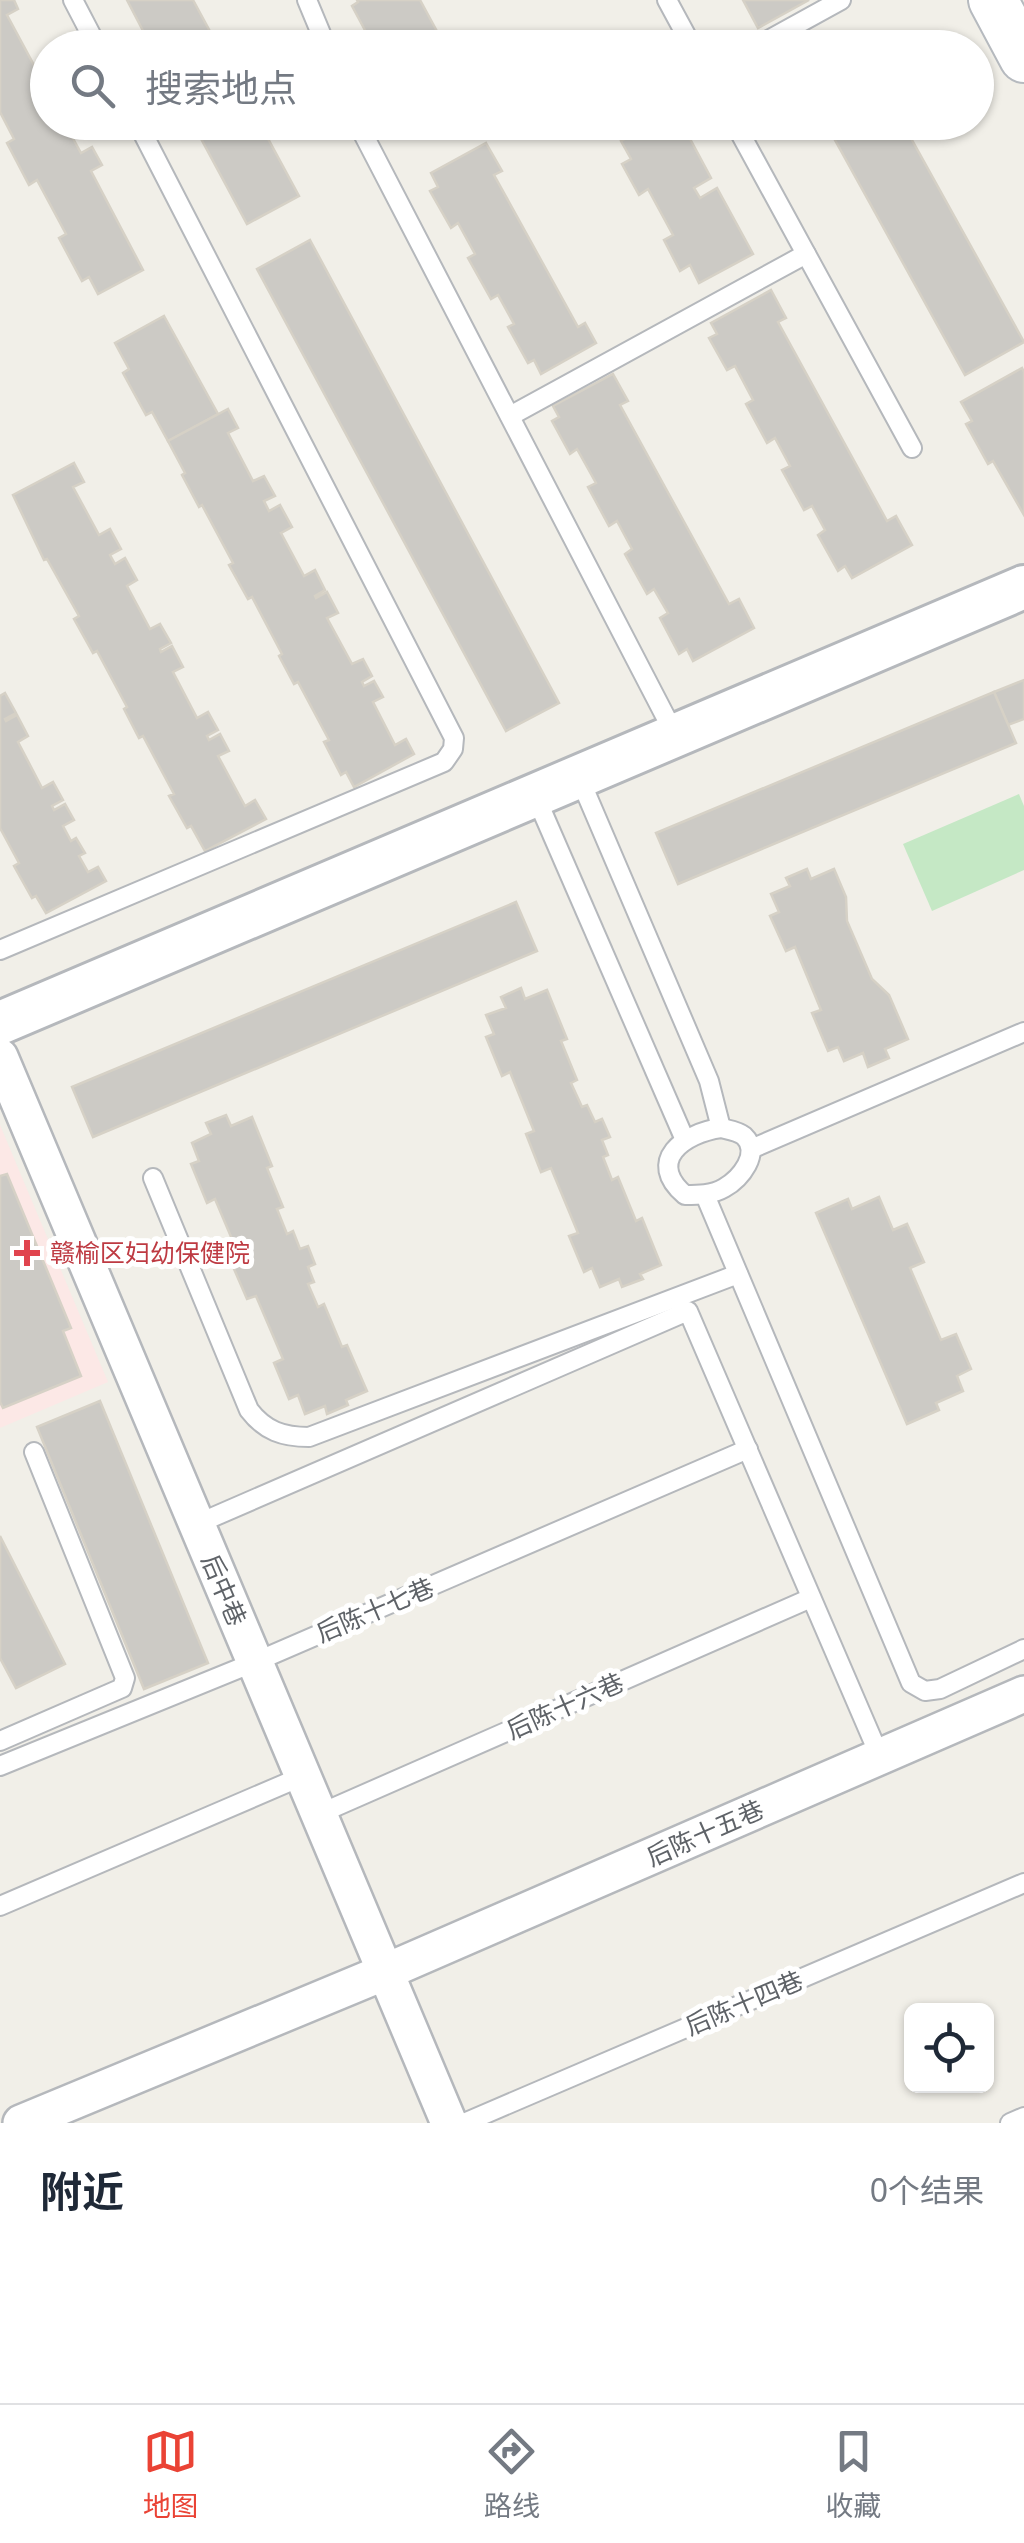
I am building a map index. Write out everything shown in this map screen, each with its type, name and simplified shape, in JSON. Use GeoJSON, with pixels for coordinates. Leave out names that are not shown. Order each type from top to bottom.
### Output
{"type":"FeatureCollection","features":[{"type":"Feature","properties":{"kind":"main road"},"geometry":{"type":"LineString","coordinates":[[993,0],[1024,58]]}},
{"type":"Feature","properties":{"kind":"street"},"geometry":{"type":"LineString","coordinates":[[0,1023],[1024,587]]}},
{"type":"Feature","properties":{"kind":"street","name":"后中巷"},"geometry":{"type":"LineString","coordinates":[[0,1056],[449,2123]]}},
{"type":"Feature","properties":{"kind":"street","name":"后陈十五巷"},"geometry":{"type":"LineString","coordinates":[[21,2123],[386,1972],[1024,1694]]}},
{"type":"Feature","properties":{"kind":"lane"},"geometry":{"type":"LineString","coordinates":[[74,0],[89,30]]}},
{"type":"Feature","properties":{"kind":"lane"},"geometry":{"type":"LineString","coordinates":[[308,0],[320,30]]}},
{"type":"Feature","properties":{"kind":"lane"},"geometry":{"type":"LineString","coordinates":[[667,0],[683,30]]}},
{"type":"Feature","properties":{"kind":"lane"},"geometry":{"type":"LineString","coordinates":[[787,30],[841,0]]}},
{"type":"Feature","properties":{"kind":"lane"},"geometry":{"type":"LineString","coordinates":[[0,950],[444,762],[453,748],[454,738],[145,140]]}},
{"type":"Feature","properties":{"kind":"lane"},"geometry":{"type":"LineString","coordinates":[[366,140],[675,736]]}},
{"type":"Feature","properties":{"kind":"lane"},"geometry":{"type":"LineString","coordinates":[[744,140],[912,448]]}},
{"type":"Feature","properties":{"kind":"lane"},"geometry":{"type":"LineString","coordinates":[[510,416],[806,254]]}},
{"type":"Feature","properties":{"kind":"lane"},"geometry":{"type":"LineString","coordinates":[[579,777],[709,1081],[721,1128]]}},
{"type":"Feature","properties":{"kind":"lane"},"geometry":{"type":"LineString","coordinates":[[535,795],[685,1140]]}},
{"type":"Feature","properties":{"kind":"lane"},"geometry":{"type":"LineString","coordinates":[[751,1149],[1024,1032]]}},
{"type":"Feature","properties":{"kind":"lane"},"geometry":{"type":"LineString","coordinates":[[721,1128],[740,1133],[751,1149],[750,1160],[724,1188],[705,1195],[685,1195],[668,1174],[673,1151],[685,1140],[702,1130],[721,1128]]}},
{"type":"Feature","properties":{"kind":"lane"},"geometry":{"type":"LineString","coordinates":[[153,1178],[249,1410],[258,1422],[288,1437],[310,1437],[738,1274]]}},
{"type":"Feature","properties":{"kind":"lane"},"geometry":{"type":"LineString","coordinates":[[705,1195],[911,1684],[925,1691],[940,1689],[1024,1650]]}},
{"type":"Feature","properties":{"kind":"lane"},"geometry":{"type":"LineString","coordinates":[[197,1524],[688,1311],[880,1757]]}},
{"type":"Feature","properties":{"kind":"lane","name":"后陈十七巷"},"geometry":{"type":"LineString","coordinates":[[0,1766],[254,1662],[748,1449]]}},
{"type":"Feature","properties":{"kind":"lane"},"geometry":{"type":"LineString","coordinates":[[0,1741],[122,1688],[125,1678],[34,1452]]}},
{"type":"Feature","properties":{"kind":"lane","name":"后陈十六巷"},"geometry":{"type":"LineString","coordinates":[[319,1814],[811,1598]]}},
{"type":"Feature","properties":{"kind":"lane"},"geometry":{"type":"LineString","coordinates":[[0,1906],[302,1776]]}},
{"type":"Feature","properties":{"kind":"lane","name":"后陈十四巷"},"geometry":{"type":"LineString","coordinates":[[464,2123],[1024,1883]]}},
{"type":"Feature","properties":{"kind":"lane"},"geometry":{"type":"LineString","coordinates":[[1010,2123],[1024,2117]]}},
{"type":"Feature","properties":{"kind":"shaded area","name":"赣榆区妇幼保健院"},"geometry":{"type":"Polygon","coordinates":[[[0,1125],[108,1382],[0,1428],[0,1125]]]}},
{"type":"Feature","properties":{"kind":"green space"},"geometry":{"type":"Polygon","coordinates":[[[1019,794],[1024,806],[1024,870],[932,911],[903,844],[1019,794]]]}},
{"type":"Feature","properties":{"kind":"building"},"geometry":{"type":"Polygon","coordinates":[[[0,0],[14,0],[18,9],[7,15],[30,58],[30,140],[74,140],[81,153],[92,147],[102,165],[91,171],[143,270],[98,294],[89,277],[82,281],[59,238],[66,234],[37,180],[29,185],[7,143],[14,139],[0,112],[0,0]]]}},
{"type":"Feature","properties":{"kind":"building"},"geometry":{"type":"Polygon","coordinates":[[[127,0],[193,0],[209,30],[143,30],[127,0]]]}},
{"type":"Feature","properties":{"kind":"building"},"geometry":{"type":"Polygon","coordinates":[[[420,0],[436,30],[365,30],[352,6],[358,2],[420,0]]]}},
{"type":"Feature","properties":{"kind":"building"},"geometry":{"type":"Polygon","coordinates":[[[743,0],[809,0],[758,28],[743,0]]]}},
{"type":"Feature","properties":{"kind":"building"},"geometry":{"type":"Polygon","coordinates":[[[202,140],[269,140],[299,196],[247,224],[202,140]]]}},
{"type":"Feature","properties":{"kind":"building"},"geometry":{"type":"Polygon","coordinates":[[[691,140],[711,178],[694,188],[700,198],[717,188],[753,254],[699,283],[690,265],[680,271],[664,240],[673,235],[648,189],[639,195],[622,164],[631,159],[621,141],[691,140]]]}},
{"type":"Feature","properties":{"kind":"building"},"geometry":{"type":"Polygon","coordinates":[[[835,140],[912,140],[1024,342],[965,375],[835,140]]]}},
{"type":"Feature","properties":{"kind":"building"},"geometry":{"type":"Polygon","coordinates":[[[486,143],[502,171],[494,175],[578,327],[585,323],[596,343],[541,374],[534,360],[528,363],[508,327],[514,324],[498,295],[491,299],[468,258],[475,254],[458,223],[451,228],[430,191],[438,187],[431,173],[486,143]]]}},
{"type":"Feature","properties":{"kind":"building"},"geometry":{"type":"Polygon","coordinates":[[[310,240],[559,703],[506,731],[257,269],[310,240]]]}},
{"type":"Feature","properties":{"kind":"building"},"geometry":{"type":"Polygon","coordinates":[[[771,290],[786,318],[778,322],[887,521],[896,516],[912,545],[852,578],[845,566],[838,571],[818,535],[825,530],[812,506],[804,510],[782,470],[790,466],[775,438],[767,443],[746,404],[753,400],[735,366],[727,370],[709,338],[717,334],[711,323],[771,290]]]}},
{"type":"Feature","properties":{"kind":"building"},"geometry":{"type":"Polygon","coordinates":[[[164,316],[218,414],[168,441],[152,412],[146,415],[123,373],[129,369],[115,343],[164,316]]]}},
{"type":"Feature","properties":{"kind":"building"},"geometry":{"type":"Polygon","coordinates":[[[1022,368],[1024,515],[993,461],[988,464],[966,424],[972,421],[961,402],[1022,368]]]}},
{"type":"Feature","properties":{"kind":"building"},"geometry":{"type":"Polygon","coordinates":[[[613,374],[628,401],[620,405],[729,604],[739,599],[754,628],[693,661],[687,649],[679,654],[660,618],[668,613],[654,589],[647,594],[625,554],[632,549],[617,521],[609,526],[588,487],[596,483],[577,449],[570,454],[552,421],[559,417],[553,406],[613,374]]]}},
{"type":"Feature","properties":{"kind":"building"},"geometry":{"type":"Polygon","coordinates":[[[228,409],[238,428],[228,433],[253,481],[264,476],[275,496],[264,501],[269,511],[280,505],[292,527],[281,533],[304,576],[315,570],[325,590],[316,598],[327,592],[338,613],[327,618],[352,664],[363,659],[372,676],[362,682],[364,686],[374,681],[383,697],[373,702],[395,745],[406,739],[414,754],[354,787],[346,772],[341,775],[324,742],[329,740],[298,682],[294,684],[252,597],[248,599],[229,565],[233,563],[202,505],[199,507],[168,441],[228,409]]]}},
{"type":"Feature","properties":{"kind":"building"},"geometry":{"type":"Polygon","coordinates":[[[74,463],[84,482],[73,487],[99,535],[110,529],[121,549],[110,555],[115,564],[125,558],[137,580],[127,586],[150,629],[160,624],[171,643],[161,652],[172,646],[183,667],[173,672],[197,718],[208,712],[218,730],[207,736],[209,740],[220,734],[229,751],[218,756],[245,806],[255,800],[266,819],[205,851],[169,796],[174,794],[143,736],[139,738],[97,651],[93,653],[74,619],[79,616],[47,559],[44,560],[13,495],[74,463]]]}},
{"type":"Feature","properties":{"kind":"building"},"geometry":{"type":"Polygon","coordinates":[[[1024,680],[1024,719],[1008,725],[994,692],[1024,680]]]}},
{"type":"Feature","properties":{"kind":"building"},"geometry":{"type":"Polygon","coordinates":[[[994,692],[1016,743],[678,884],[656,833],[994,692]]]}},
{"type":"Feature","properties":{"kind":"building"},"geometry":{"type":"Polygon","coordinates":[[[5,693],[16,713],[6,721],[17,715],[28,736],[18,742],[42,788],[53,782],[63,800],[52,806],[54,810],[65,804],[74,820],[63,826],[71,841],[76,838],[85,853],[79,856],[88,872],[98,867],[106,881],[46,913],[36,896],[32,898],[14,866],[19,863],[0,828],[0,696],[5,693]]]}},
{"type":"Feature","properties":{"kind":"building"},"geometry":{"type":"Polygon","coordinates":[[[807,869],[811,879],[834,869],[846,897],[847,921],[872,979],[889,995],[908,1039],[885,1049],[889,1058],[868,1067],[863,1053],[844,1061],[838,1047],[828,1051],[812,1013],[821,1010],[795,947],[786,951],[770,916],[779,912],[771,894],[790,886],[786,878],[807,869]]]}},
{"type":"Feature","properties":{"kind":"building"},"geometry":{"type":"Polygon","coordinates":[[[516,902],[537,951],[93,1137],[72,1087],[516,902]]]}},
{"type":"Feature","properties":{"kind":"building"},"geometry":{"type":"Polygon","coordinates":[[[521,988],[525,999],[547,990],[567,1039],[561,1041],[577,1080],[571,1083],[582,1107],[587,1105],[595,1122],[602,1119],[610,1137],[602,1140],[608,1155],[603,1157],[612,1180],[618,1177],[636,1221],[642,1218],[661,1265],[640,1274],[643,1279],[622,1287],[619,1279],[600,1287],[592,1268],[584,1272],[569,1236],[578,1233],[551,1168],[541,1172],[526,1134],[534,1131],[510,1072],[502,1076],[486,1037],[494,1034],[486,1015],[506,1008],[501,997],[521,988]]]}},
{"type":"Feature","properties":{"kind":"building"},"geometry":{"type":"Polygon","coordinates":[[[226,1115],[231,1126],[252,1117],[272,1166],[267,1168],[283,1207],[277,1209],[287,1234],[293,1231],[300,1249],[308,1246],[315,1264],[308,1267],[314,1282],[308,1284],[318,1307],[324,1304],[342,1347],[347,1345],[367,1391],[327,1414],[325,1406],[305,1414],[298,1395],[289,1399],[274,1363],[283,1359],[256,1296],[247,1299],[231,1262],[240,1258],[215,1199],[207,1203],[191,1164],[199,1161],[192,1143],[211,1134],[206,1123],[226,1115]]]}},
{"type":"Feature","properties":{"kind":"building","name":"赣榆区妇幼保健院"},"geometry":{"type":"Polygon","coordinates":[[[7,1174],[71,1328],[63,1331],[81,1376],[3,1408],[0,1176],[7,1174]]]}},
{"type":"Feature","properties":{"kind":"building"},"geometry":{"type":"Polygon","coordinates":[[[879,1197],[893,1230],[907,1224],[924,1262],[910,1268],[941,1340],[956,1334],[971,1369],[957,1376],[963,1391],[936,1403],[939,1410],[907,1424],[816,1213],[848,1199],[852,1209],[879,1197]]]}},
{"type":"Feature","properties":{"kind":"building"},"geometry":{"type":"Polygon","coordinates":[[[100,1401],[208,1663],[144,1689],[37,1427],[100,1401]]]}},
{"type":"Feature","properties":{"kind":"building"},"geometry":{"type":"Polygon","coordinates":[[[0,1536],[65,1664],[16,1688],[0,1658],[0,1536]]]}},
{"type":"Feature","properties":{"kind":"place","name":"赣榆区妇幼保健院"},"geometry":{"type":"Point","coordinates":[27,1253]}}]}
